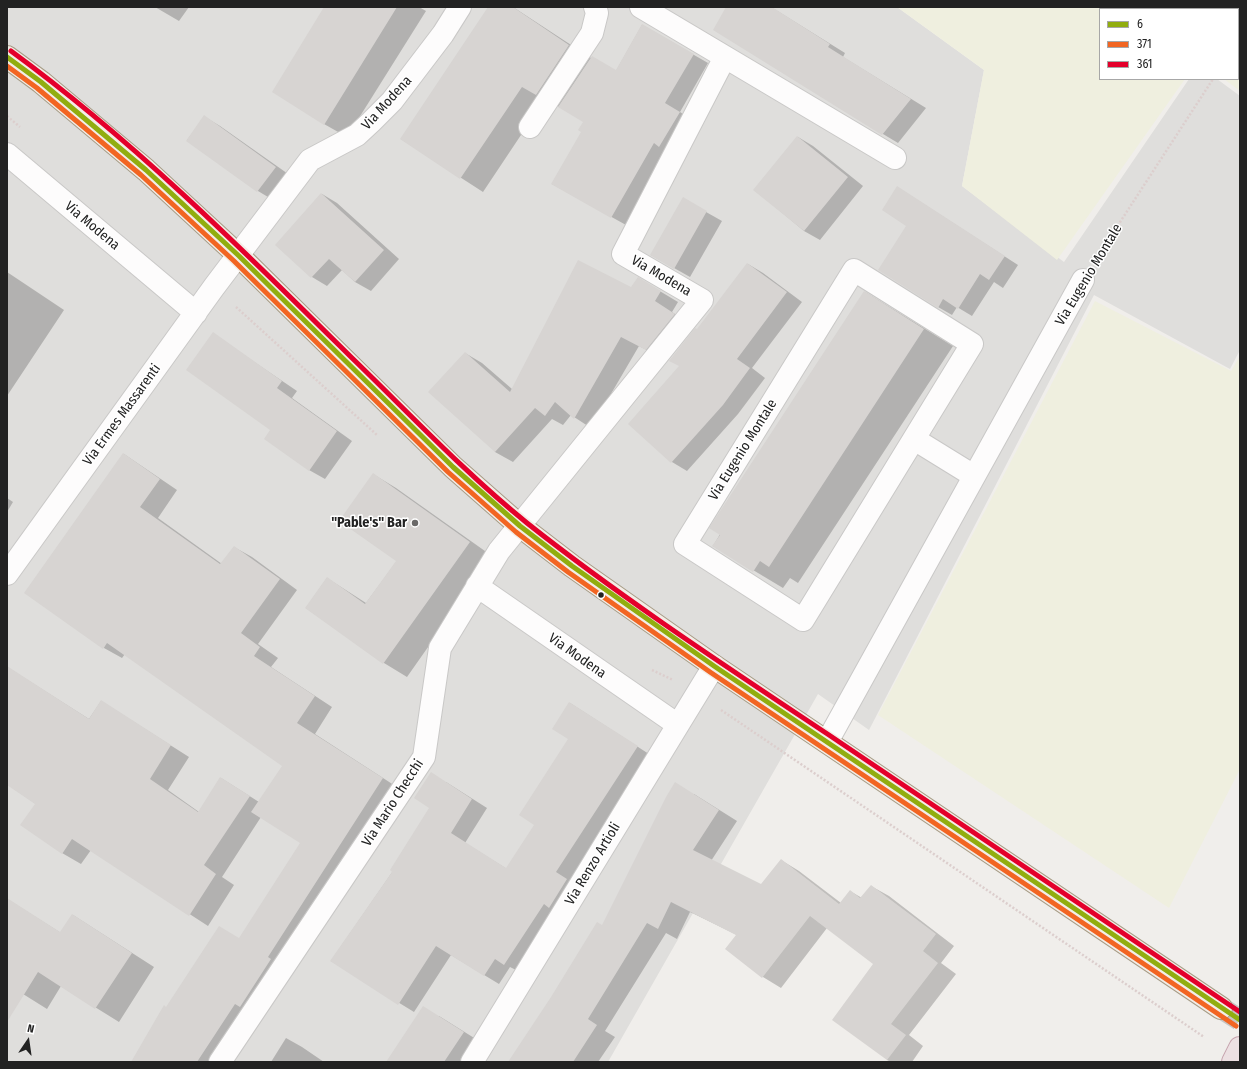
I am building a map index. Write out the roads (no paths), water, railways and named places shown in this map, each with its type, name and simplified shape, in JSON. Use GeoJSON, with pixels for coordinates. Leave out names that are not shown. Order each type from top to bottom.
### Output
{"type":"FeatureCollection","features":[{"type":"Feature","properties":{"kind":"highway"},"geometry":{"type":"LineString","coordinates":[[1233,1062],[1240,1048]]}},
{"type":"Feature","properties":{"kind":"main road"},"geometry":{"type":"LineString","coordinates":[[7,57],[41,82],[146,170],[239,256],[392,408],[480,491],[520,526],[572,566],[714,666],[1221,1008]]}},
{"type":"Feature","properties":{"kind":"street","name":"Via Modena"},"geometry":{"type":"LineString","coordinates":[[239,256],[310,160],[357,135],[392,100],[442,34],[460,7]]}},
{"type":"Feature","properties":{"kind":"street"},"geometry":{"type":"LineString","coordinates":[[530,127],[592,32],[597,13],[595,7]]}},
{"type":"Feature","properties":{"kind":"street"},"geometry":{"type":"LineString","coordinates":[[641,7],[895,158]]}},
{"type":"Feature","properties":{"kind":"street","name":"Via Modena"},"geometry":{"type":"LineString","coordinates":[[520,526],[702,300],[623,254],[725,57]]}},
{"type":"Feature","properties":{"kind":"street","name":"Via Modena"},"geometry":{"type":"LineString","coordinates":[[7,154],[196,313]]}},
{"type":"Feature","properties":{"kind":"street","name":"Via Ermes Massarenti"},"geometry":{"type":"LineString","coordinates":[[7,574],[239,256]]}},
{"type":"Feature","properties":{"kind":"street","name":"Via Eugenio Montale"},"geometry":{"type":"LineString","coordinates":[[854,270],[972,344],[914,439],[803,620],[685,544],[854,270]]}},
{"type":"Feature","properties":{"kind":"street","name":"Via Eugenio Montale"},"geometry":{"type":"LineString","coordinates":[[827,742],[1083,280]]}},
{"type":"Feature","properties":{"kind":"street"},"geometry":{"type":"LineString","coordinates":[[914,439],[974,476]]}},
{"type":"Feature","properties":{"kind":"street","name":"Via Mario Checchi"},"geometry":{"type":"LineString","coordinates":[[220,1062],[424,758],[440,648],[499,551],[520,526]]}},
{"type":"Feature","properties":{"kind":"street","name":"Via Modena"},"geometry":{"type":"LineString","coordinates":[[477,586],[678,725]]}},
{"type":"Feature","properties":{"kind":"street","name":"Via Renzo Artioli"},"geometry":{"type":"LineString","coordinates":[[472,1062],[714,666]]}},
{"type":"Feature","properties":{"kind":"tunnel"},"geometry":{"type":"LineString","coordinates":[[1221,1008],[1240,1020]]}},
{"type":"Feature","properties":{"kind":"place","name":"\"Pable's\" Bar"},"geometry":{"type":"Point","coordinates":[415,523]}}]}
